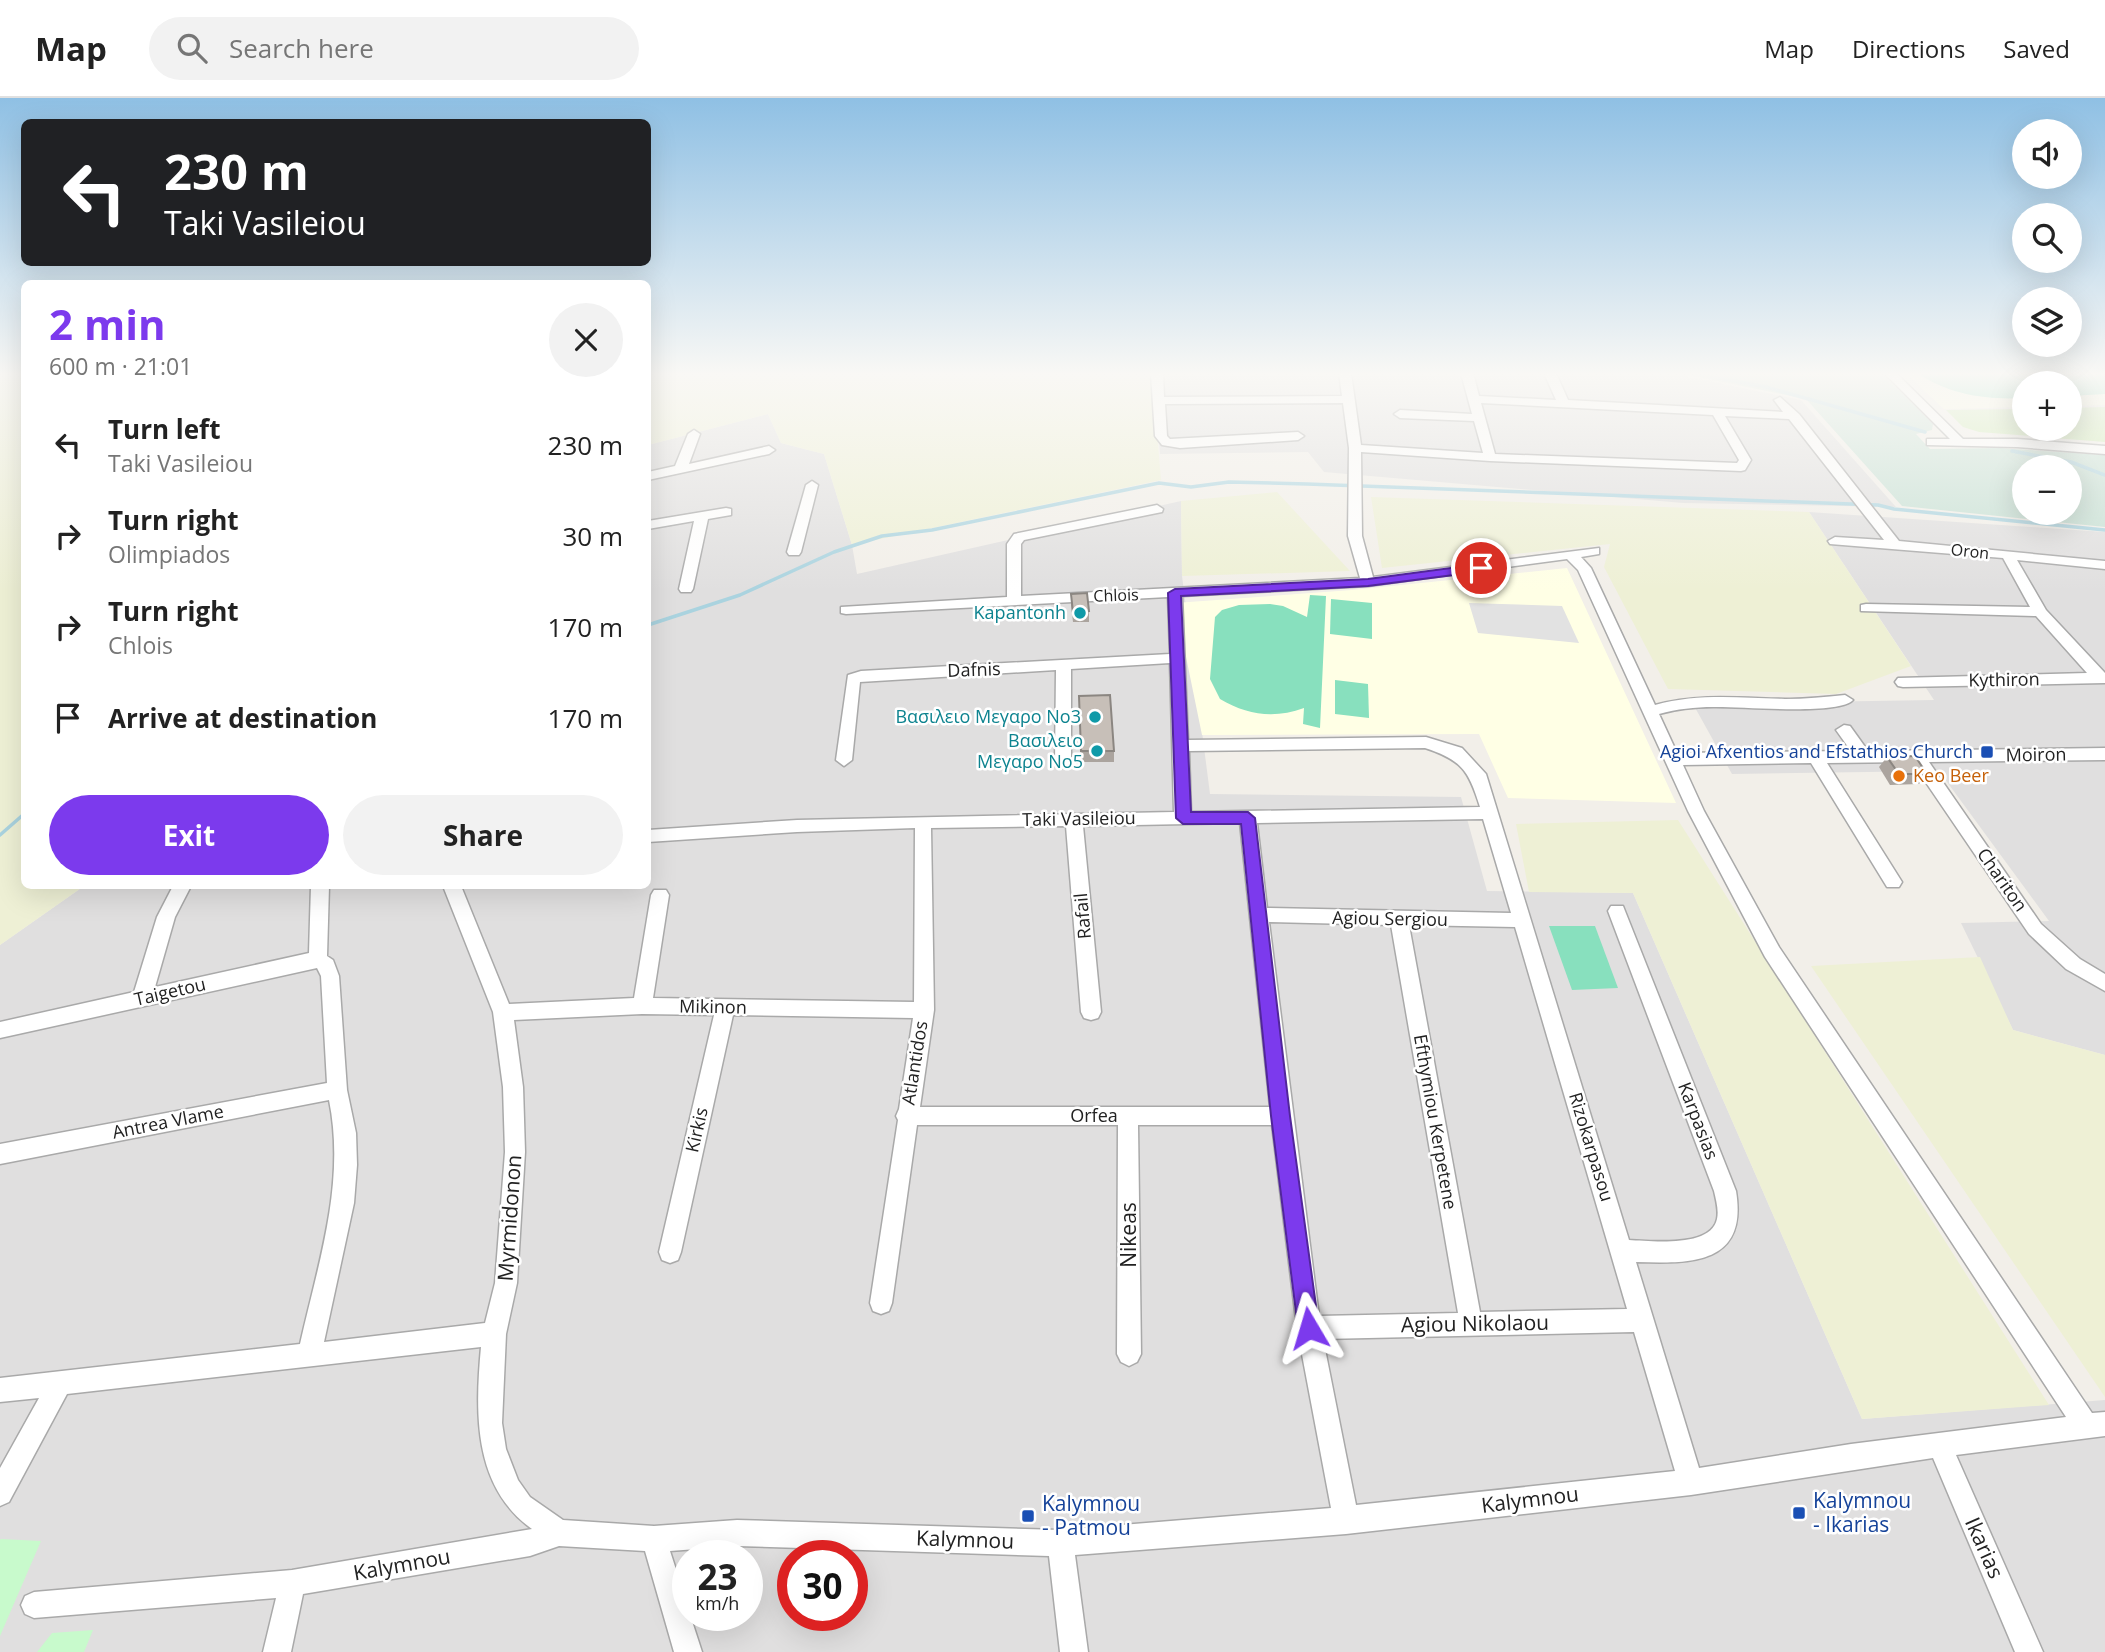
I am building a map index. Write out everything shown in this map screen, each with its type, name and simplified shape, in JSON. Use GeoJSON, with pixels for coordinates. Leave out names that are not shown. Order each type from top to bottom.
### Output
{"type":"FeatureCollection","features":[{"type":"Feature","properties":{"kind":"street"},"geometry":{"type":"LineString","coordinates":[[680,470],[689,446]]}},
{"type":"Feature","properties":{"kind":"street"},"geometry":{"type":"LineString","coordinates":[[1487,446],[1490,457]]}},
{"type":"Feature","properties":{"kind":"street"},"geometry":{"type":"LineString","coordinates":[[1368,582],[1355,537],[1354,448],[1490,457],[1741,467],[1745,460],[1736,446]]}},
{"type":"Feature","properties":{"kind":"street"},"geometry":{"type":"LineString","coordinates":[[1818,446],[1894,544]]}},
{"type":"Feature","properties":{"kind":"street"},"geometry":{"type":"LineString","coordinates":[[2032,446],[2105,450]]}},
{"type":"Feature","properties":{"kind":"street"},"geometry":{"type":"LineString","coordinates":[[651,475],[769,450]]}},
{"type":"Feature","properties":{"kind":"street"},"geometry":{"type":"LineString","coordinates":[[794,552],[812,485]]}},
{"type":"Feature","properties":{"kind":"street"},"geometry":{"type":"LineString","coordinates":[[1014,599],[1014,544],[1019,537],[1157,509]]}},
{"type":"Feature","properties":{"kind":"street"},"geometry":{"type":"LineString","coordinates":[[651,524],[726,512]]}},
{"type":"Feature","properties":{"kind":"street"},"geometry":{"type":"LineString","coordinates":[[686,589],[702,516]]}},
{"type":"Feature","properties":{"kind":"street","name":"Oron"},"geometry":{"type":"LineString","coordinates":[[1835,541],[2007,554],[2105,565]]}},
{"type":"Feature","properties":{"kind":"street","name":"Chlois"},"geometry":{"type":"LineString","coordinates":[[846,610],[1368,582],[1594,551]]}},
{"type":"Feature","properties":{"kind":"street"},"geometry":{"type":"LineString","coordinates":[[2007,554],[2040,612],[2102,678]]}},
{"type":"Feature","properties":{"kind":"street"},"geometry":{"type":"LineString","coordinates":[[1572,556],[1584,568],[1672,760],[1731,879],[1772,951],[2095,1425]]}},
{"type":"Feature","properties":{"kind":"street"},"geometry":{"type":"LineString","coordinates":[[1175,593],[1183,818]]}},
{"type":"Feature","properties":{"kind":"street"},"geometry":{"type":"LineString","coordinates":[[1866,608],[2040,612]]}},
{"type":"Feature","properties":{"kind":"street","name":"Dafnis"},"geometry":{"type":"LineString","coordinates":[[844,760],[853,679],[861,676],[1177,658]]}},
{"type":"Feature","properties":{"kind":"street"},"geometry":{"type":"LineString","coordinates":[[1063,762],[1064,666]]}},
{"type":"Feature","properties":{"kind":"street","name":"Kythiron"},"geometry":{"type":"LineString","coordinates":[[1903,682],[2102,678]]}},
{"type":"Feature","properties":{"kind":"street"},"geometry":{"type":"LineString","coordinates":[[1650,711],[1677,702],[1708,700],[1785,704],[1845,700]]}},
{"type":"Feature","properties":{"kind":"street"},"geometry":{"type":"LineString","coordinates":[[1844,730],[1864,758]]}},
{"type":"Feature","properties":{"kind":"street","name":"Rizokarpasou"},"geometry":{"type":"LineString","coordinates":[[1180,746],[1416,741],[1438,744],[1456,752],[1474,768],[1691,1482]]}},
{"type":"Feature","properties":{"kind":"street","name":"Moiron"},"geometry":{"type":"LineString","coordinates":[[1672,760],[2105,754]]}},
{"type":"Feature","properties":{"kind":"street"},"geometry":{"type":"LineString","coordinates":[[1816,758],[1893,882]]}},
{"type":"Feature","properties":{"kind":"street","name":"Chariton"},"geometry":{"type":"LineString","coordinates":[[1918,758],[2035,929],[2073,964],[2105,983]]}},
{"type":"Feature","properties":{"kind":"street","name":"Taki Vasileiou"},"geometry":{"type":"LineString","coordinates":[[651,836],[923,822],[1489,813]]}},
{"type":"Feature","properties":{"kind":"street"},"geometry":{"type":"LineString","coordinates":[[1248,818],[1281,1116],[1309,1328],[1346,1521]]}},
{"type":"Feature","properties":{"kind":"street","name":"Rafail"},"geometry":{"type":"LineString","coordinates":[[1074,819],[1091,1012]]}},
{"type":"Feature","properties":{"kind":"street","name":"Atlantidos"},"geometry":{"type":"LineString","coordinates":[[881,1303],[906,1116],[924,1010],[923,822]]}},
{"type":"Feature","properties":{"kind":"street"},"geometry":{"type":"LineString","coordinates":[[142,998],[166,917],[180,889]]}},
{"type":"Feature","properties":{"kind":"street"},"geometry":{"type":"LineString","coordinates":[[310,1353],[343,1203],[346,1165],[346,1133],[337,1090],[324,968],[320,889]]}},
{"type":"Feature","properties":{"kind":"street","name":"Myrmidonon"},"geometry":{"type":"LineString","coordinates":[[453,889],[503,1012],[513,1087],[515,1152],[506,1283],[494,1335],[490,1423],[499,1467],[521,1506],[559,1533]]}},
{"type":"Feature","properties":{"kind":"street"},"geometry":{"type":"LineString","coordinates":[[642,1006],[660,895]]}},
{"type":"Feature","properties":{"kind":"street","name":"Karpasias"},"geometry":{"type":"LineString","coordinates":[[1616,911],[1726,1191],[1728,1219],[1721,1238],[1709,1246],[1685,1251],[1622,1251]]}},
{"type":"Feature","properties":{"kind":"street","name":"Agiou Sergiou"},"geometry":{"type":"LineString","coordinates":[[1258,915],[1399,920],[1522,920]]}},
{"type":"Feature","properties":{"kind":"street","name":"Efthymiou Kerpetene"},"geometry":{"type":"LineString","coordinates":[[1399,920],[1471,1324]]}},
{"type":"Feature","properties":{"kind":"street","name":"Taigetou"},"geometry":{"type":"LineString","coordinates":[[0,1030],[142,998],[324,968]]}},
{"type":"Feature","properties":{"kind":"street","name":"Mikinon"},"geometry":{"type":"LineString","coordinates":[[503,1012],[642,1006],[924,1010]]}},
{"type":"Feature","properties":{"kind":"street","name":"Kirkis"},"geometry":{"type":"LineString","coordinates":[[670,1252],[725,1008]]}},
{"type":"Feature","properties":{"kind":"street","name":"Antrea Vlame"},"geometry":{"type":"LineString","coordinates":[[0,1154],[337,1090]]}},
{"type":"Feature","properties":{"kind":"street","name":"Orfea"},"geometry":{"type":"LineString","coordinates":[[906,1116],[1281,1116]]}},
{"type":"Feature","properties":{"kind":"street","name":"Nikeas"},"geometry":{"type":"LineString","coordinates":[[1128,1116],[1129,1354]]}},
{"type":"Feature","properties":{"kind":"street","name":"Agiou Nikolaou"},"geometry":{"type":"LineString","coordinates":[[1309,1328],[1641,1320]]}},
{"type":"Feature","properties":{"kind":"street"},"geometry":{"type":"LineString","coordinates":[[0,1390],[310,1353],[494,1335]]}},
{"type":"Feature","properties":{"kind":"street"},"geometry":{"type":"LineString","coordinates":[[0,1493],[60,1383]]}},
{"type":"Feature","properties":{"kind":"street","name":"Kalymnou"},"geometry":{"type":"LineString","coordinates":[[34,1605],[292,1583],[530,1543],[559,1533],[654,1539],[737,1533],[1060,1543],[1346,1521],[1691,1482],[1939,1444],[2095,1425]]}},
{"type":"Feature","properties":{"kind":"street","name":"Ikarias"},"geometry":{"type":"LineString","coordinates":[[1939,1444],[2029,1652]]}},
{"type":"Feature","properties":{"kind":"street"},"geometry":{"type":"LineString","coordinates":[[654,1539],[688,1652]]}},
{"type":"Feature","properties":{"kind":"street"},"geometry":{"type":"LineString","coordinates":[[1060,1543],[1074,1652]]}},
{"type":"Feature","properties":{"kind":"street"},"geometry":{"type":"LineString","coordinates":[[277,1652],[292,1583]]}},
{"type":"Feature","properties":{"kind":"shaded area"},"geometry":{"type":"Polygon","coordinates":[[[0,446],[21,446],[21,889],[80,889],[0,945],[0,446]]]}},
{"type":"Feature","properties":{"kind":"shaded area"},"geometry":{"type":"Polygon","coordinates":[[[651,446],[791,446],[824,454],[852,545],[857,574],[1181,501],[1182,576],[1210,794],[1461,797],[1487,891],[1633,893],[1862,1419],[2105,1400],[2105,1652],[0,1652],[0,945],[80,889],[651,889],[651,446]]]}},
{"type":"Feature","properties":{"kind":"shaded area"},"geometry":{"type":"Polygon","coordinates":[[[791,446],[1158,446],[1161,480],[852,545],[824,454],[791,446]]]}},
{"type":"Feature","properties":{"kind":"shaded area"},"geometry":{"type":"Polygon","coordinates":[[[1159,446],[1841,446],[1896,507],[1683,503],[1324,472],[1308,452],[1160,454],[1159,446]]]}},
{"type":"Feature","properties":{"kind":"shaded area"},"geometry":{"type":"Polygon","coordinates":[[[1848,446],[1927,446],[1930,449],[1999,448],[2105,455],[2105,527],[2082,525],[2082,455],[2012,455],[2012,517],[1902,506],[1848,446]]]}},
{"type":"Feature","properties":{"kind":"shaded area"},"geometry":{"type":"Polygon","coordinates":[[[1277,492],[1350,571],[1182,576],[1181,501],[1277,492]]]}},
{"type":"Feature","properties":{"kind":"shaded area"},"geometry":{"type":"Polygon","coordinates":[[[1371,497],[1809,512],[1911,666],[1836,694],[1668,689],[1604,567],[1610,544],[1382,568],[1371,497]]]}},
{"type":"Feature","properties":{"kind":"shaded area"},"geometry":{"type":"Polygon","coordinates":[[[1809,512],[2105,532],[2105,1055],[2013,1030],[1961,923],[2049,921],[1939,771],[1732,774],[1693,704],[1934,700],[1809,512]]]}},
{"type":"Feature","properties":{"kind":"shaded area"},"geometry":{"type":"Polygon","coordinates":[[[1567,568],[1676,803],[1508,798],[1479,734],[1202,735],[1175,603],[1352,590],[1567,568]]]}},
{"type":"Feature","properties":{"kind":"shaded area"},"geometry":{"type":"Polygon","coordinates":[[[1469,603],[1562,606],[1579,643],[1478,633],[1469,603]]]}},
{"type":"Feature","properties":{"kind":"shaded area"},"geometry":{"type":"Polygon","coordinates":[[[1678,820],[2049,1405],[1862,1419],[1633,893],[1529,892],[1516,824],[1678,820]]]}},
{"type":"Feature","properties":{"kind":"shaded area"},"geometry":{"type":"Polygon","coordinates":[[[1980,957],[2013,1030],[2105,1055],[2105,1397],[1811,966],[1980,957]]]}},
{"type":"Feature","properties":{"kind":"green space"},"geometry":{"type":"Polygon","coordinates":[[[1310,595],[1326,596],[1320,728],[1303,724],[1304,708],[1261,714],[1240,709],[1220,699],[1210,679],[1215,617],[1222,610],[1239,605],[1270,604],[1283,606],[1307,617],[1310,595]]]}},
{"type":"Feature","properties":{"kind":"green space"},"geometry":{"type":"Polygon","coordinates":[[[1331,599],[1372,603],[1372,639],[1330,634],[1331,599]]]}},
{"type":"Feature","properties":{"kind":"green space"},"geometry":{"type":"Polygon","coordinates":[[[1335,680],[1368,684],[1369,718],[1335,714],[1335,680]]]}},
{"type":"Feature","properties":{"kind":"green space"},"geometry":{"type":"Polygon","coordinates":[[[1549,926],[1595,926],[1618,988],[1572,990],[1549,926]]]}},
{"type":"Feature","properties":{"kind":"green space"},"geometry":{"type":"Polygon","coordinates":[[[0,1540],[41,1541],[0,1636],[0,1540]]]}},
{"type":"Feature","properties":{"kind":"green space"},"geometry":{"type":"Polygon","coordinates":[[[93,1630],[84,1652],[37,1652],[52,1633],[93,1630]]]}},
{"type":"Feature","properties":{"kind":"building"},"geometry":{"type":"Polygon","coordinates":[[[1087,593],[1089,611],[1073,612],[1071,594],[1087,593]]]}},
{"type":"Feature","properties":{"kind":"building"},"geometry":{"type":"Polygon","coordinates":[[[1110,695],[1114,751],[1081,751],[1079,696],[1110,695]]]}},
{"type":"Feature","properties":{"kind":"building"},"geometry":{"type":"Polygon","coordinates":[[[1915,756],[1927,774],[1899,774],[1887,757],[1915,756]]]}},
{"type":"Feature","properties":{"kind":"waterway"},"geometry":{"type":"LineString","coordinates":[[2012,451],[2071,462],[2105,475]]}},
{"type":"Feature","properties":{"kind":"waterway"},"geometry":{"type":"LineString","coordinates":[[651,624],[740,595],[834,552],[882,536],[932,530],[1159,483],[1191,487],[1229,482],[1307,484],[1878,505],[1894,509],[2105,530]]}},
{"type":"Feature","properties":{"kind":"waterway"},"geometry":{"type":"LineString","coordinates":[[0,835],[21,817]]}},
{"type":"Feature","properties":{"kind":"place","name":"Kapantonh"},"geometry":{"type":"Point","coordinates":[1080,613]}},
{"type":"Feature","properties":{"kind":"place","name":"Βασιλειο Μεγαρο Νο3"},"geometry":{"type":"Point","coordinates":[1095,717]}},
{"type":"Feature","properties":{"kind":"place","name":"Βασιλειο Μεγαρο Νο5"},"geometry":{"type":"Point","coordinates":[1097,751]}},
{"type":"Feature","properties":{"kind":"place","name":"Agioi Afxentios and Efstathios Church"},"geometry":{"type":"Point","coordinates":[1987,752]}},
{"type":"Feature","properties":{"kind":"place","name":"Keo Beer"},"geometry":{"type":"Point","coordinates":[1899,776]}},
{"type":"Feature","properties":{"kind":"place","name":"Kalymnou - Ikarias"},"geometry":{"type":"Point","coordinates":[1799,1513]}},
{"type":"Feature","properties":{"kind":"place","name":"Kalymnou - Patmou"},"geometry":{"type":"Point","coordinates":[1028,1516]}},
{"type":"Feature","properties":{"kind":"route"},"geometry":{"type":"LineString","coordinates":[[1309,1328],[1281,1116],[1248,818],[1183,818],[1175,593],[1368,582],[1481,568]]}}]}
